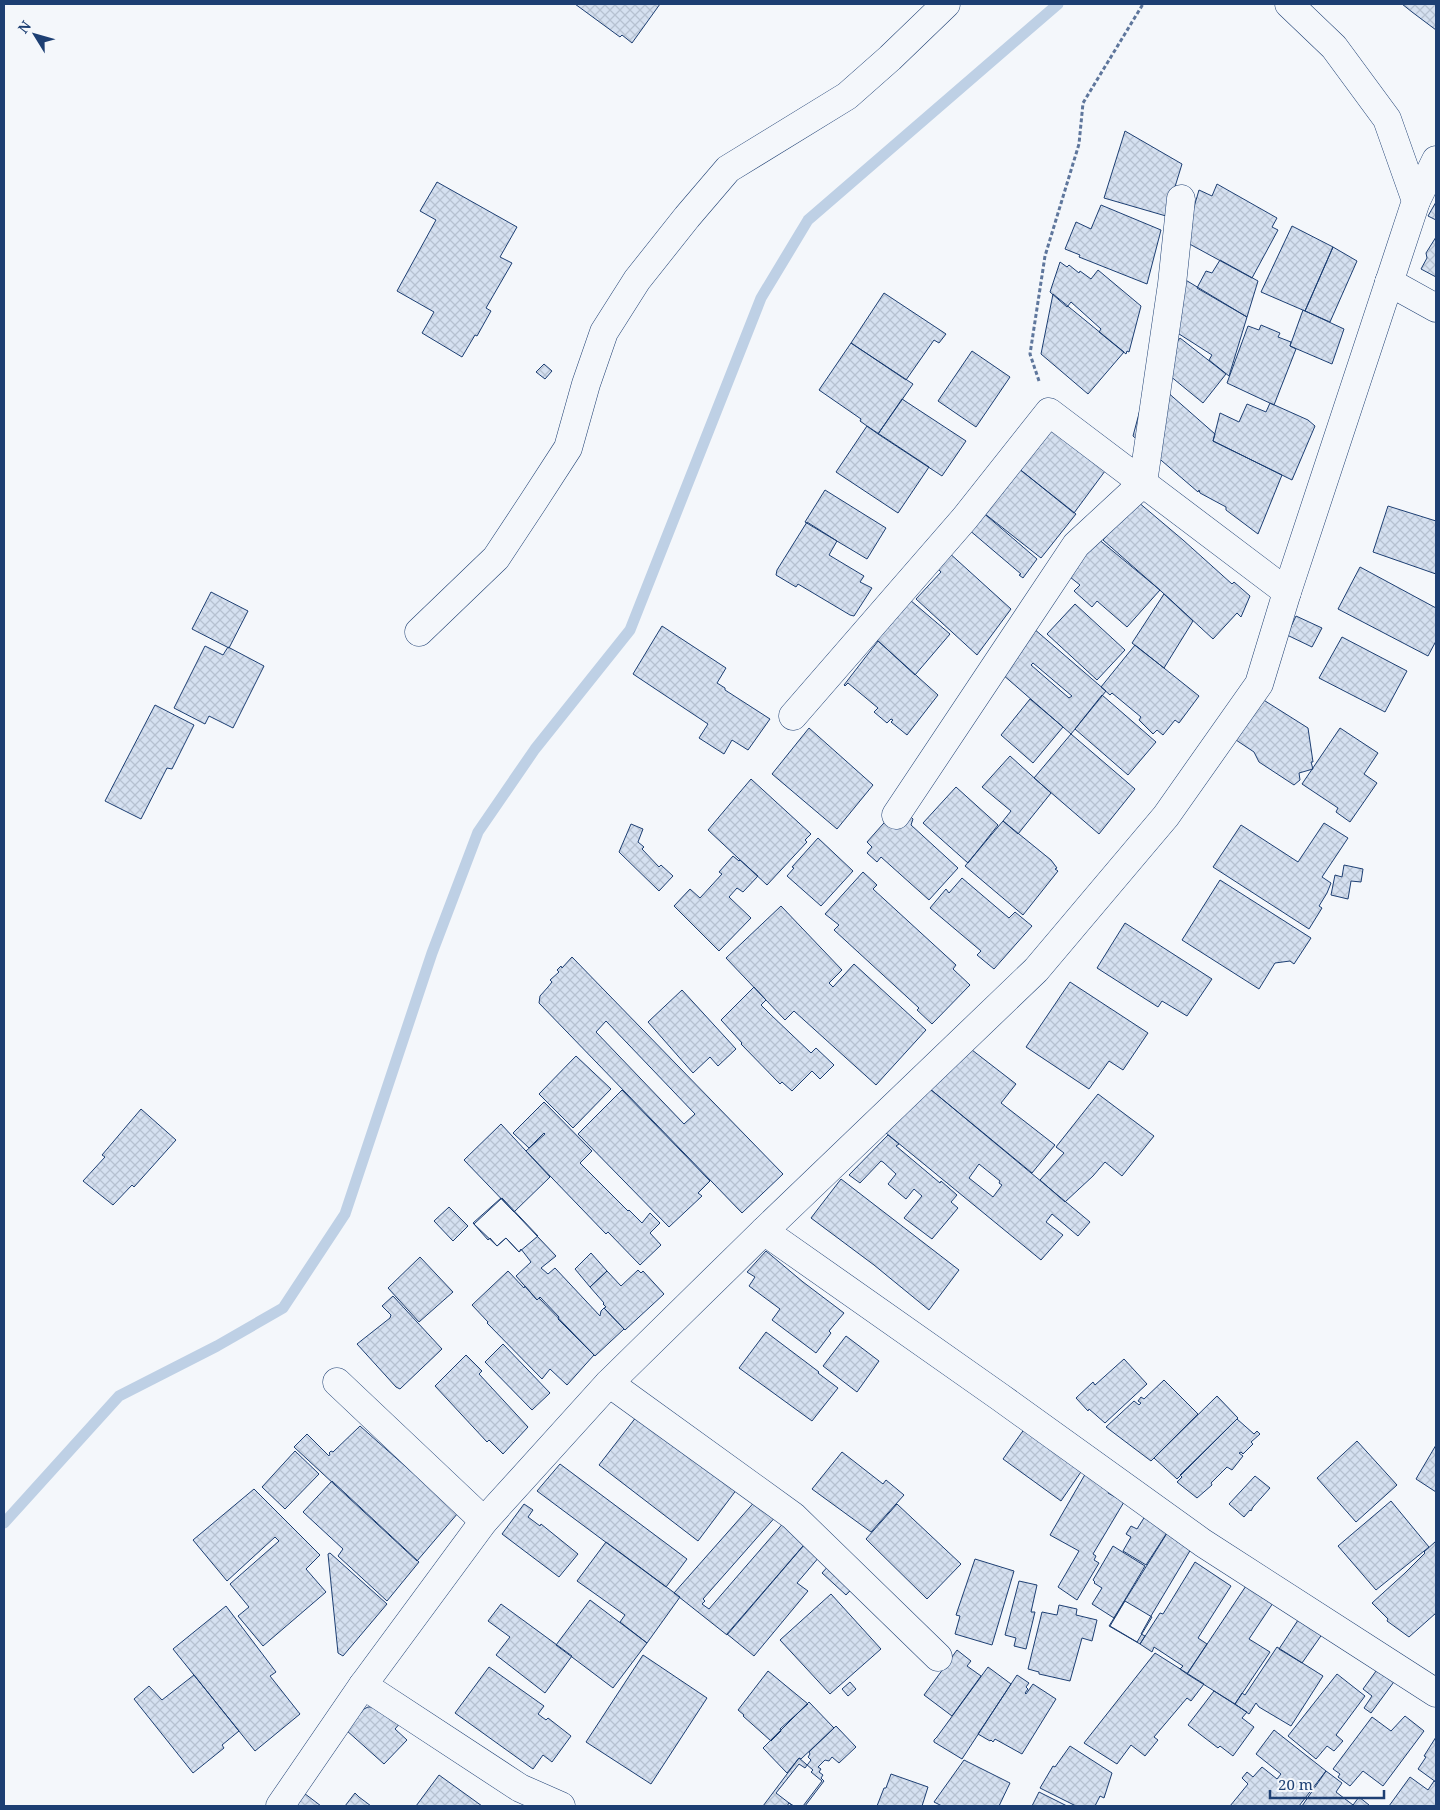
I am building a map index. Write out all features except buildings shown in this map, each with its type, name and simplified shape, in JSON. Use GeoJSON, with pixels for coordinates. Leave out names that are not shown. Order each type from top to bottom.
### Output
{"type":"FeatureCollection","features":[{"type":"Feature","properties":{"kind":"street"},"geometry":{"type":"LineString","coordinates":[[419,632],[496,558],[568,448],[586,384],[604,332],[637,280],[728,169],[847,96],[946,4]]}},
{"type":"Feature","properties":{"kind":"street"},"geometry":{"type":"LineString","coordinates":[[1289,4],[1334,47],[1387,119],[1416,201]]}},
{"type":"Feature","properties":{"kind":"street"},"geometry":{"type":"LineString","coordinates":[[280,1806],[364,1685],[484,1521],[609,1383],[1036,970],[1166,816],[1259,684],[1416,201],[1436,160]]}},
{"type":"Feature","properties":{"kind":"street"},"geometry":{"type":"LineString","coordinates":[[896,815],[1076,545],[1143,483],[1172,284],[1181,199]]}},
{"type":"Feature","properties":{"kind":"street"},"geometry":{"type":"LineString","coordinates":[[1389,282],[1436,308]]}},
{"type":"Feature","properties":{"kind":"street"},"geometry":{"type":"LineString","coordinates":[[793,716],[965,518],[1049,412],[1288,592]]}},
{"type":"Feature","properties":{"kind":"street"},"geometry":{"type":"LineString","coordinates":[[764,1231],[1203,1542],[1436,1693]]}},
{"type":"Feature","properties":{"kind":"street"},"geometry":{"type":"LineString","coordinates":[[337,1382],[484,1521]]}},
{"type":"Feature","properties":{"kind":"street"},"geometry":{"type":"LineString","coordinates":[[609,1383],[793,1516],[938,1657]]}},
{"type":"Feature","properties":{"kind":"street"},"geometry":{"type":"LineString","coordinates":[[364,1685],[520,1788],[562,1806]]}},
{"type":"Feature","properties":{"kind":"path"},"geometry":{"type":"LineString","coordinates":[[1049,412],[1030,354],[1045,256],[1079,144],[1083,103],[1143,4]]}},
{"type":"Feature","properties":{"kind":"waterway"},"geometry":{"type":"LineString","coordinates":[[4,1523],[119,1396],[217,1346],[283,1308],[345,1214],[432,953],[478,832],[535,749],[630,630],[761,298],[808,220],[1058,4]]}}]}
